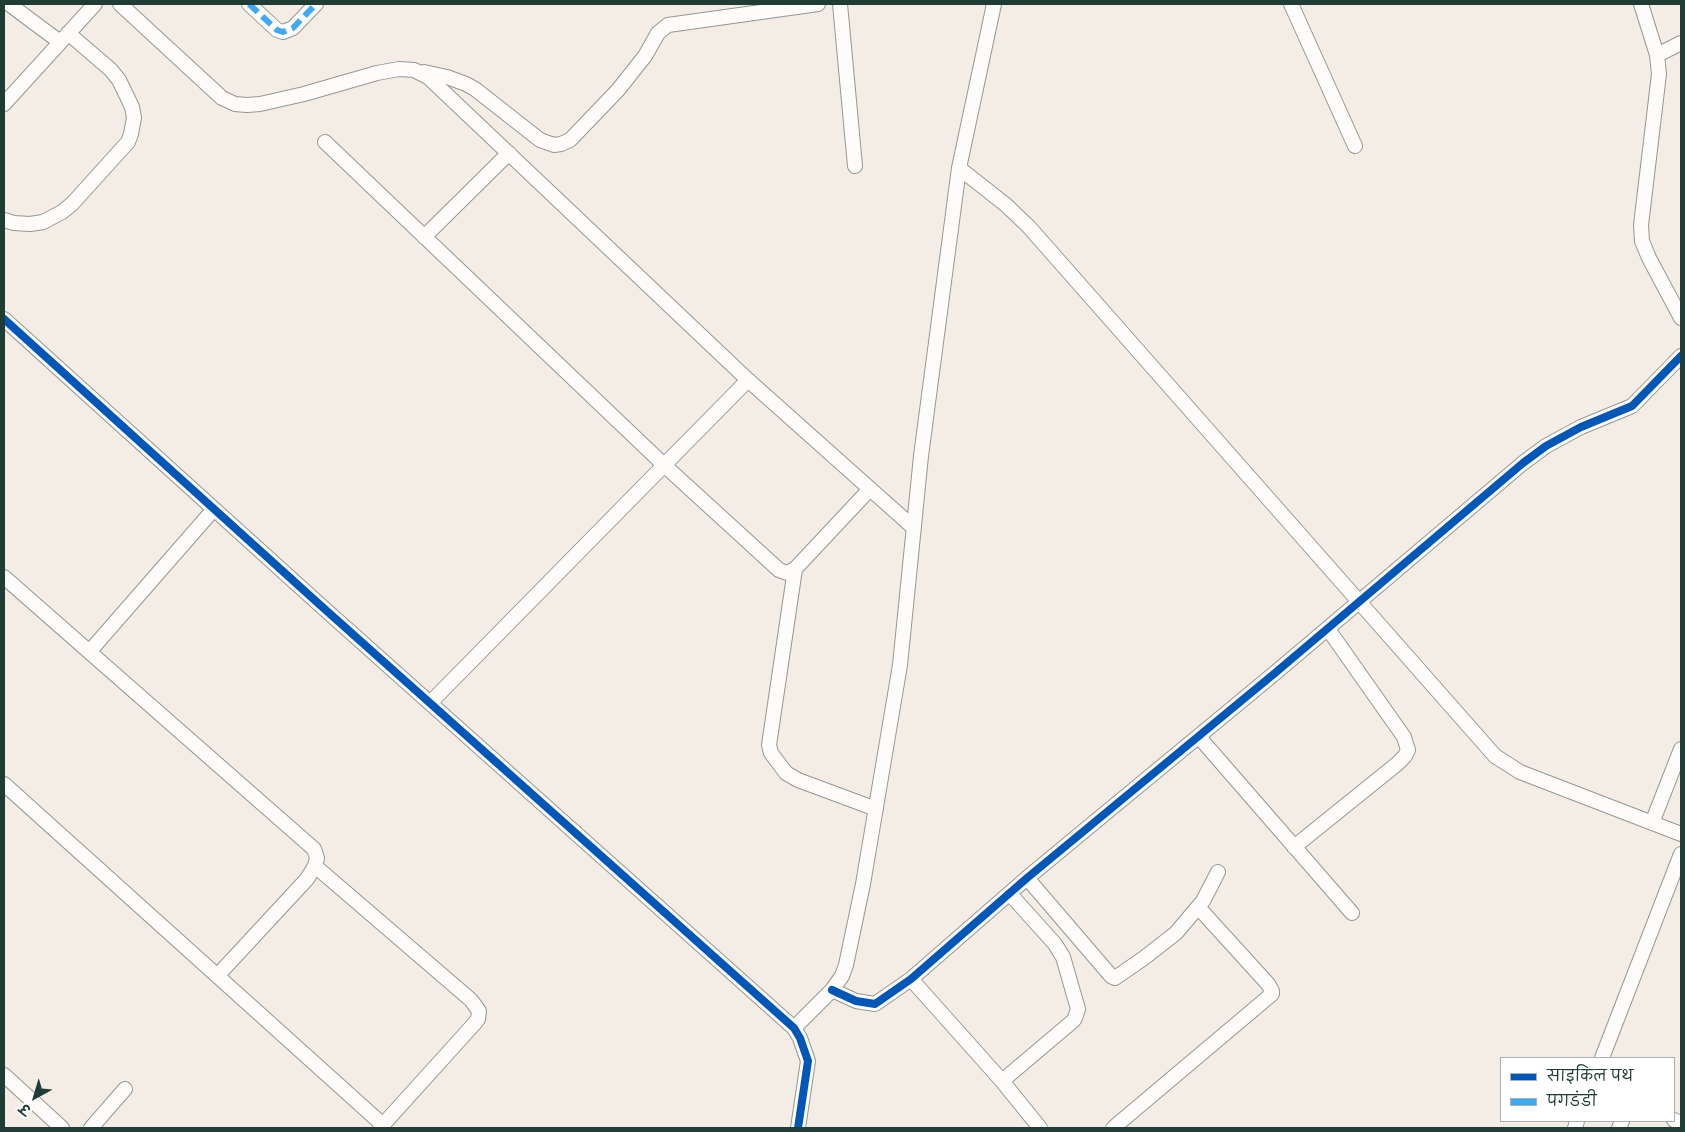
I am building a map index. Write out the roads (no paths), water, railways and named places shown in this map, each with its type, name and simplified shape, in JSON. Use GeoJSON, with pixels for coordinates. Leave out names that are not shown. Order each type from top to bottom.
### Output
{"type":"FeatureCollection","features":[{"type":"Feature","properties":{"kind":"street"},"geometry":{"type":"LineString","coordinates":[[4,220],[14,223],[44,222],[62,212],[72,204],[128,142],[134,118],[132,107],[119,80],[111,70],[64,37],[9,4]]}},
{"type":"Feature","properties":{"kind":"street"},"geometry":{"type":"LineString","coordinates":[[4,104],[95,4]]}},
{"type":"Feature","properties":{"kind":"street"},"geometry":{"type":"LineString","coordinates":[[120,4],[222,98],[235,104],[260,104],[304,94],[378,72],[399,69],[414,70],[447,77],[466,84],[540,140],[554,145],[570,140],[618,90],[645,56],[662,29],[675,22],[716,10],[818,4]]}},
{"type":"Feature","properties":{"kind":"street"},"geometry":{"type":"LineString","coordinates":[[249,4],[278,30],[283,32],[293,28],[316,4]]}},
{"type":"Feature","properties":{"kind":"street"},"geometry":{"type":"LineString","coordinates":[[840,4],[855,166]]}},
{"type":"Feature","properties":{"kind":"street"},"geometry":{"type":"LineString","coordinates":[[794,1028],[832,990],[842,976],[863,884],[900,665],[921,456],[959,168],[994,4]]}},
{"type":"Feature","properties":{"kind":"street"},"geometry":{"type":"LineString","coordinates":[[1290,4],[1356,146]]}},
{"type":"Feature","properties":{"kind":"street"},"geometry":{"type":"LineString","coordinates":[[1641,4],[1657,55],[1658,87],[1641,225],[1642,241],[1681,318]]}},
{"type":"Feature","properties":{"kind":"street"},"geometry":{"type":"LineString","coordinates":[[1657,55],[1681,43]]}},
{"type":"Feature","properties":{"kind":"street"},"geometry":{"type":"LineString","coordinates":[[414,70],[434,82],[748,380],[869,490],[914,528]]}},
{"type":"Feature","properties":{"kind":"street"},"geometry":{"type":"LineString","coordinates":[[325,142],[664,465],[778,570],[787,573],[795,569],[869,490]]}},
{"type":"Feature","properties":{"kind":"street"},"geometry":{"type":"LineString","coordinates":[[424,237],[509,153]]}},
{"type":"Feature","properties":{"kind":"street"},"geometry":{"type":"LineString","coordinates":[[959,168],[1006,205],[1029,227],[1495,756],[1520,772],[1681,834]]}},
{"type":"Feature","properties":{"kind":"street"},"geometry":{"type":"LineString","coordinates":[[4,320],[794,1028],[800,1038],[808,1061],[798,1128]]}},
{"type":"Feature","properties":{"kind":"street"},"geometry":{"type":"LineString","coordinates":[[832,990],[856,1001],[875,1004],[911,979],[1027,878],[1328,630],[1534,454],[1581,427],[1632,406],[1681,356]]}},
{"type":"Feature","properties":{"kind":"street"},"geometry":{"type":"LineString","coordinates":[[430,703],[748,380]]}},
{"type":"Feature","properties":{"kind":"street"},"geometry":{"type":"LineString","coordinates":[[90,651],[214,509]]}},
{"type":"Feature","properties":{"kind":"street"},"geometry":{"type":"LineString","coordinates":[[795,569],[769,745],[771,753],[786,773],[798,780],[876,809]]}},
{"type":"Feature","properties":{"kind":"street"},"geometry":{"type":"LineString","coordinates":[[4,576],[312,845],[317,854],[315,866],[307,878],[218,975]]}},
{"type":"Feature","properties":{"kind":"street"},"geometry":{"type":"LineString","coordinates":[[1294,846],[1396,764],[1408,750],[1404,736],[1328,630]]}},
{"type":"Feature","properties":{"kind":"street"},"geometry":{"type":"LineString","coordinates":[[1199,736],[1352,913]]}},
{"type":"Feature","properties":{"kind":"street"},"geometry":{"type":"LineString","coordinates":[[1652,823],[1681,749]]}},
{"type":"Feature","properties":{"kind":"street"},"geometry":{"type":"LineString","coordinates":[[4,784],[218,975],[381,1127],[475,1023],[479,1012],[471,1000],[315,866]]}},
{"type":"Feature","properties":{"kind":"street"},"geometry":{"type":"LineString","coordinates":[[1602,1057],[1681,854]]}},
{"type":"Feature","properties":{"kind":"street"},"geometry":{"type":"LineString","coordinates":[[1027,878],[1111,976],[1115,978],[1167,941],[1187,921],[1207,894],[1218,872]]}},
{"type":"Feature","properties":{"kind":"street"},"geometry":{"type":"LineString","coordinates":[[1002,1081],[1076,1018],[1078,1009],[1060,951],[1010,894]]}},
{"type":"Feature","properties":{"kind":"street"},"geometry":{"type":"LineString","coordinates":[[1112,1128],[1272,994],[1268,984],[1198,907]]}},
{"type":"Feature","properties":{"kind":"street"},"geometry":{"type":"LineString","coordinates":[[911,979],[1002,1081],[1040,1128]]}},
{"type":"Feature","properties":{"kind":"street"},"geometry":{"type":"LineString","coordinates":[[4,1075],[62,1128]]}},
{"type":"Feature","properties":{"kind":"street"},"geometry":{"type":"LineString","coordinates":[[91,1128],[125,1089]]}}]}
